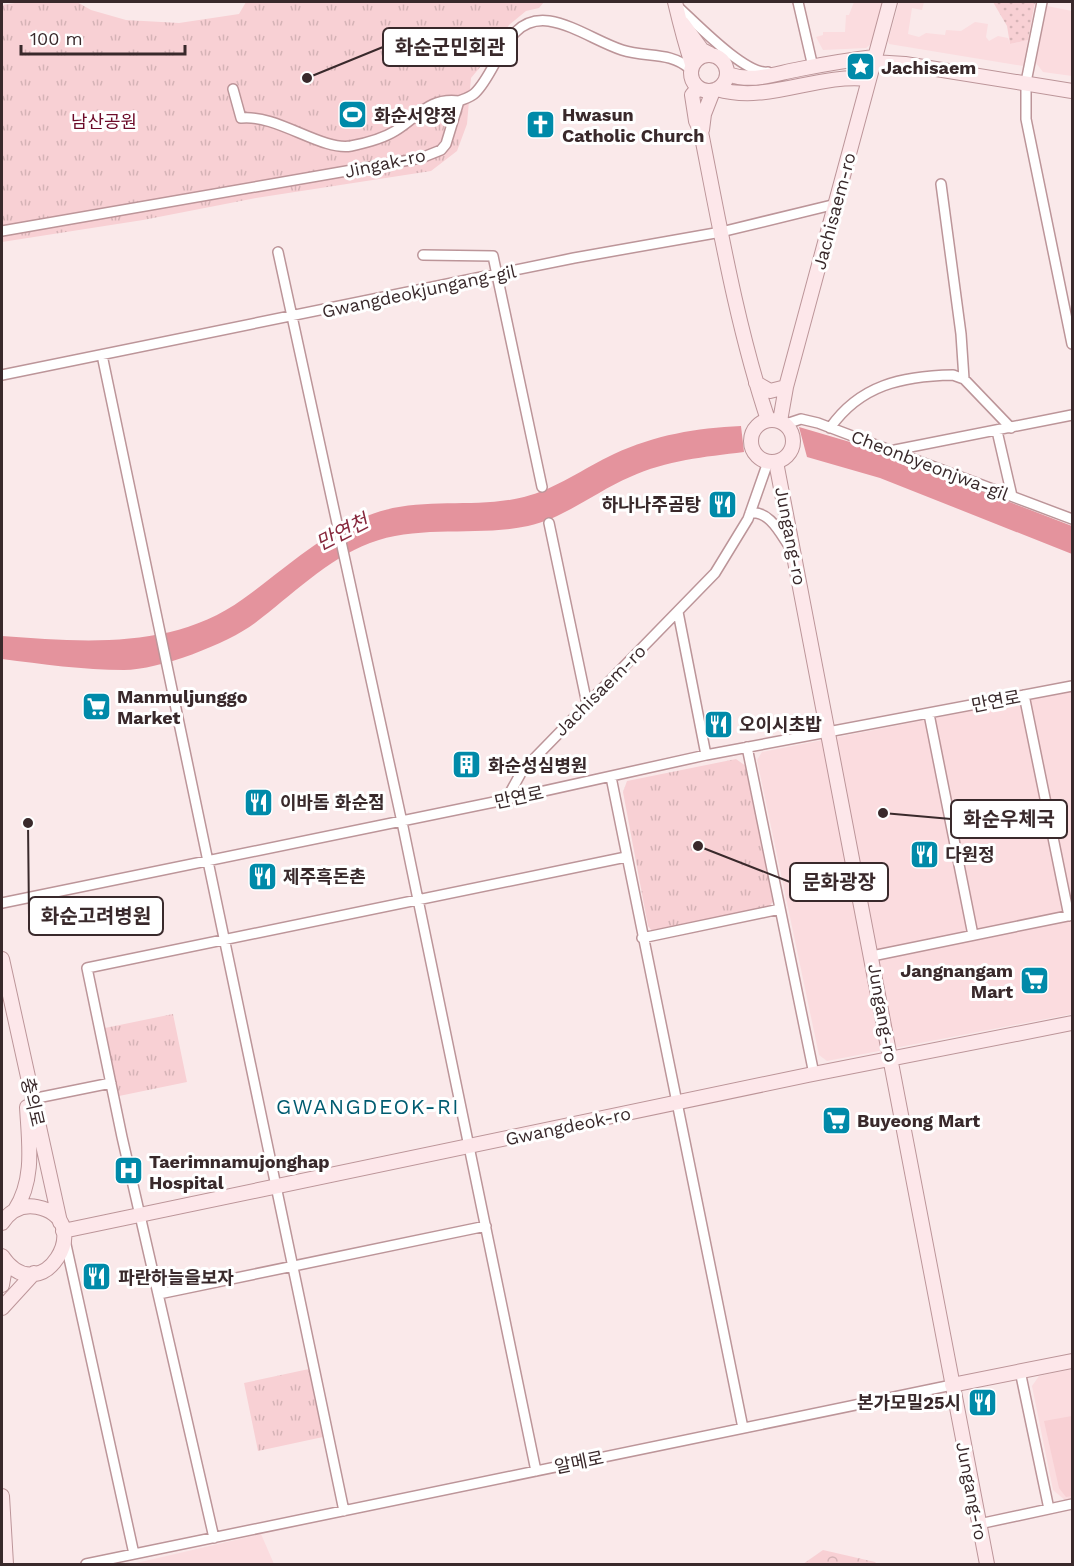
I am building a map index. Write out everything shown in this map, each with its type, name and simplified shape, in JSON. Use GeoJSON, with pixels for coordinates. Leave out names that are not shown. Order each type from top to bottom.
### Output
{"type":"FeatureCollection","features":[{"type":"Feature","properties":{"kind":"street"},"geometry":{"type":"LineString","coordinates":[[798,2],[813,67]]}},
{"type":"Feature","properties":{"kind":"street","name":"Jachisaem-ro"},"geometry":{"type":"LineString","coordinates":[[778,421],[890,2]]}},
{"type":"Feature","properties":{"kind":"street"},"geometry":{"type":"LineString","coordinates":[[1042,2],[1026,82],[1025,105],[1072,344]]}},
{"type":"Feature","properties":{"kind":"street"},"geometry":{"type":"LineString","coordinates":[[676,4],[748,67],[764,72],[797,70]]}},
{"type":"Feature","properties":{"kind":"street"},"geometry":{"type":"LineString","coordinates":[[676,4],[681,22],[702,50],[723,62],[727,74],[725,82],[715,90],[704,114],[701,132]]}},
{"type":"Feature","properties":{"kind":"street"},"geometry":{"type":"LineString","coordinates":[[233,89],[241,118],[249,117],[294,129],[340,147],[386,136],[428,105],[439,101],[459,102],[474,94],[512,36],[526,25],[544,21],[559,24],[624,50],[680,60],[691,67]]}},
{"type":"Feature","properties":{"kind":"street"},"geometry":{"type":"LineString","coordinates":[[681,22],[680,31],[691,67],[691,80],[698,88],[743,96],[849,78],[868,79]]}},
{"type":"Feature","properties":{"kind":"street"},"geometry":{"type":"LineString","coordinates":[[691,67],[700,57],[710,54]]}},
{"type":"Feature","properties":{"kind":"street"},"geometry":{"type":"LineString","coordinates":[[727,74],[740,78],[760,79],[813,67],[873,59],[1072,91]]}},
{"type":"Feature","properties":{"kind":"street"},"geometry":{"type":"LineString","coordinates":[[698,88],[692,95],[696,121],[701,132],[721,232],[756,383],[778,421],[793,436],[794,442],[788,455],[772,462],[758,456],[751,442],[756,427],[778,421]]}},
{"type":"Feature","properties":{"kind":"street","name":"Jingak-ro"},"geometry":{"type":"LineString","coordinates":[[2,231],[421,158],[441,150],[446,144],[459,102]]}},
{"type":"Feature","properties":{"kind":"street"},"geometry":{"type":"LineString","coordinates":[[941,184],[960,323],[964,379]]}},
{"type":"Feature","properties":{"kind":"street","name":"Gwangdeokjungang-gil"},"geometry":{"type":"LineString","coordinates":[[2,375],[292,318],[497,274],[721,232],[836,204]]}},
{"type":"Feature","properties":{"kind":"street"},"geometry":{"type":"LineString","coordinates":[[278,252],[342,536],[536,1471]]}},
{"type":"Feature","properties":{"kind":"street"},"geometry":{"type":"LineString","coordinates":[[423,255],[493,256],[542,487]]}},
{"type":"Feature","properties":{"kind":"street"},"geometry":{"type":"LineString","coordinates":[[102,355],[344,1511]]}},
{"type":"Feature","properties":{"kind":"street"},"geometry":{"type":"LineString","coordinates":[[830,428],[852,401],[875,388],[942,375],[964,379],[1011,428]]}},
{"type":"Feature","properties":{"kind":"street"},"geometry":{"type":"LineString","coordinates":[[756,383],[770,391],[786,387]]}},
{"type":"Feature","properties":{"kind":"street"},"geometry":{"type":"LineString","coordinates":[[893,451],[1072,415]]}},
{"type":"Feature","properties":{"kind":"street","name":"Cheonbyeonjwa-gil"},"geometry":{"type":"LineString","coordinates":[[778,421],[801,419],[830,428],[1072,519]]}},
{"type":"Feature","properties":{"kind":"street"},"geometry":{"type":"LineString","coordinates":[[997,431],[1012,496]]}},
{"type":"Feature","properties":{"kind":"street","name":"Jachisaem-ro"},"geometry":{"type":"LineString","coordinates":[[506,800],[522,771],[715,573],[750,513],[772,462]]}},
{"type":"Feature","properties":{"kind":"street","name":"Jungang-ro"},"geometry":{"type":"LineString","coordinates":[[772,462],[795,555],[987,1564]]}},
{"type":"Feature","properties":{"kind":"street"},"geometry":{"type":"LineString","coordinates":[[750,513],[759,513],[767,518],[795,555]]}},
{"type":"Feature","properties":{"kind":"street"},"geometry":{"type":"LineString","coordinates":[[549,523],[586,704]]}},
{"type":"Feature","properties":{"kind":"street"},"geometry":{"type":"LineString","coordinates":[[678,612],[706,755]]}},
{"type":"Feature","properties":{"kind":"street","name":"만연로"},"geometry":{"type":"LineString","coordinates":[[2,903],[402,822],[706,755],[1072,686]]}},
{"type":"Feature","properties":{"kind":"street"},"geometry":{"type":"LineString","coordinates":[[872,956],[1071,916],[1024,695]]}},
{"type":"Feature","properties":{"kind":"street"},"geometry":{"type":"LineString","coordinates":[[929,714],[973,935]]}},
{"type":"Feature","properties":{"kind":"street"},"geometry":{"type":"LineString","coordinates":[[747,747],[814,1074]]}},
{"type":"Feature","properties":{"kind":"street"},"geometry":{"type":"LineString","coordinates":[[611,777],[675,1103],[743,1428]]}},
{"type":"Feature","properties":{"kind":"street"},"geometry":{"type":"LineString","coordinates":[[214,1538],[140,1215],[87,968],[626,857]]}},
{"type":"Feature","properties":{"kind":"street"},"geometry":{"type":"LineString","coordinates":[[642,938],[780,909]]}},
{"type":"Feature","properties":{"kind":"street"},"geometry":{"type":"LineString","coordinates":[[2,958],[23,1060]]}},
{"type":"Feature","properties":{"kind":"street","name":"Gwangdeok-ro"},"geometry":{"type":"LineString","coordinates":[[62,1230],[814,1074],[1072,1023]]}},
{"type":"Feature","properties":{"kind":"street","name":"충의로"},"geometry":{"type":"LineString","coordinates":[[23,1060],[62,1230]]}},
{"type":"Feature","properties":{"kind":"street","name":"충의로"},"geometry":{"type":"LineString","coordinates":[[15,1210],[24,1195],[30,1159],[23,1060]]}},
{"type":"Feature","properties":{"kind":"street"},"geometry":{"type":"LineString","coordinates":[[32,1099],[111,1083]]}},
{"type":"Feature","properties":{"kind":"street"},"geometry":{"type":"LineString","coordinates":[[2,1223],[15,1210],[25,1206],[45,1209],[62,1230],[134,1554]]}},
{"type":"Feature","properties":{"kind":"street"},"geometry":{"type":"LineString","coordinates":[[159,1294],[486,1226]]}},
{"type":"Feature","properties":{"kind":"street"},"geometry":{"type":"LineString","coordinates":[[2,1308],[34,1273],[53,1265],[59,1257],[62,1230]]}},
{"type":"Feature","properties":{"kind":"street"},"geometry":{"type":"LineString","coordinates":[[4,1259],[14,1269],[34,1273]]}},
{"type":"Feature","properties":{"kind":"street"},"geometry":{"type":"LineString","coordinates":[[2,1285],[4,1259]]}},
{"type":"Feature","properties":{"kind":"street","name":"알메로"},"geometry":{"type":"LineString","coordinates":[[86,1564],[1072,1361]]}},
{"type":"Feature","properties":{"kind":"street"},"geometry":{"type":"LineString","coordinates":[[1020,1371],[1049,1509]]}},
{"type":"Feature","properties":{"kind":"street"},"geometry":{"type":"LineString","coordinates":[[2,1496],[6,1564]]}},
{"type":"Feature","properties":{"kind":"street"},"geometry":{"type":"LineString","coordinates":[[979,1524],[1072,1504]]}},
{"type":"Feature","properties":{"kind":"shaded area"},"geometry":{"type":"Polygon","coordinates":[[[854,2],[883,2],[871,44],[866,48],[823,50],[816,37],[823,35],[823,32],[845,32],[846,15],[849,15],[854,2]]]}},
{"type":"Feature","properties":{"kind":"shaded area"},"geometry":{"type":"Polygon","coordinates":[[[899,2],[924,2],[922,10],[912,8],[908,34],[919,37],[926,33],[945,35],[946,30],[961,31],[975,22],[988,24],[986,37],[989,41],[998,36],[1008,38],[1010,44],[1028,40],[1023,66],[889,44],[899,2]]]}},
{"type":"Feature","properties":{"kind":"shaded area"},"geometry":{"type":"Polygon","coordinates":[[[1047,6],[1072,11],[1072,76],[1043,72],[1036,63],[1047,6]]]}},
{"type":"Feature","properties":{"kind":"shaded area"},"geometry":{"type":"Polygon","coordinates":[[[1072,691],[1072,1014],[827,1061],[819,1055],[757,760],[762,752],[1072,691]]]}},
{"type":"Feature","properties":{"kind":"shaded area"},"geometry":{"type":"Polygon","coordinates":[[[1072,1369],[1072,1500],[1066,1501],[1053,1490],[1032,1386],[1039,1376],[1072,1369]]]}},
{"type":"Feature","properties":{"kind":"shaded area"},"geometry":{"type":"Polygon","coordinates":[[[261,1534],[274,1564],[132,1564],[261,1534]]]}},
{"type":"Feature","properties":{"kind":"green space","name":"남산공원"},"geometry":{"type":"Polygon","coordinates":[[[21,2],[77,2],[91,10],[126,20],[179,23],[239,14],[246,2],[544,2],[539,8],[526,11],[509,25],[491,54],[471,78],[467,124],[457,151],[431,171],[256,198],[143,220],[2,242],[2,5],[21,2]]]}},
{"type":"Feature","properties":{"kind":"green space"},"geometry":{"type":"Polygon","coordinates":[[[993,2],[1035,2],[1028,40],[1010,44],[1007,26],[993,2]]]}},
{"type":"Feature","properties":{"kind":"green space"},"geometry":{"type":"Polygon","coordinates":[[[736,759],[750,769],[775,899],[768,908],[652,931],[648,926],[623,792],[627,781],[736,759]]]}},
{"type":"Feature","properties":{"kind":"green space"},"geometry":{"type":"Polygon","coordinates":[[[173,1014],[187,1082],[119,1096],[105,1028],[173,1014]]]}},
{"type":"Feature","properties":{"kind":"green space"},"geometry":{"type":"Polygon","coordinates":[[[309,1369],[323,1437],[258,1451],[244,1383],[309,1369]]]}},
{"type":"Feature","properties":{"kind":"green space"},"geometry":{"type":"Polygon","coordinates":[[[1072,1416],[1072,1496],[1066,1497],[1059,1488],[1044,1421],[1072,1416]]]}},
{"type":"Feature","properties":{"kind":"green space"},"geometry":{"type":"Polygon","coordinates":[[[823,1550],[875,1562],[877,1564],[803,1564],[823,1550]]]}},
{"type":"Feature","properties":{"kind":"water","name":"만연천"},"geometry":{"type":"Polygon","coordinates":[[[741,426],[744,452],[686,460],[644,471],[542,522],[489,531],[408,534],[370,543],[324,568],[243,631],[173,661],[139,669],[109,670],[2,659],[2,636],[64,640],[127,639],[157,635],[187,627],[216,615],[243,599],[332,534],[367,516],[386,510],[425,504],[504,501],[524,497],[559,484],[629,447],[660,437],[692,431],[741,426]]]}},
{"type":"Feature","properties":{"kind":"water"},"geometry":{"type":"Polygon","coordinates":[[[799,427],[867,447],[1072,526],[1072,554],[880,478],[807,457],[799,427]]]}},
{"type":"Feature","properties":{"kind":"place","name":"Jachisaem"},"geometry":{"type":"Point","coordinates":[860,67]}},
{"type":"Feature","properties":{"kind":"place","name":"화순군민회관"},"geometry":{"type":"Point","coordinates":[307,78]}},
{"type":"Feature","properties":{"kind":"place","name":"화순서양정"},"geometry":{"type":"Point","coordinates":[353,115]}},
{"type":"Feature","properties":{"kind":"place","name":"Hwasun Catholic Church"},"geometry":{"type":"Point","coordinates":[541,124]}},
{"type":"Feature","properties":{"kind":"place","name":"하나나주곰탕"},"geometry":{"type":"Point","coordinates":[722,504]}},
{"type":"Feature","properties":{"kind":"place","name":"Manmuljunggo Market"},"geometry":{"type":"Point","coordinates":[96,706]}},
{"type":"Feature","properties":{"kind":"place","name":"오이시초밥"},"geometry":{"type":"Point","coordinates":[718,724]}},
{"type":"Feature","properties":{"kind":"place","name":"화순성심병원"},"geometry":{"type":"Point","coordinates":[467,765]}},
{"type":"Feature","properties":{"kind":"place","name":"이바돔 화순점"},"geometry":{"type":"Point","coordinates":[259,802]}},
{"type":"Feature","properties":{"kind":"place","name":"화순우체국"},"geometry":{"type":"Point","coordinates":[883,813]}},
{"type":"Feature","properties":{"kind":"place","name":"화순고려병원"},"geometry":{"type":"Point","coordinates":[28,823]}},
{"type":"Feature","properties":{"kind":"place","name":"문화광장"},"geometry":{"type":"Point","coordinates":[698,846]}},
{"type":"Feature","properties":{"kind":"place","name":"다원정"},"geometry":{"type":"Point","coordinates":[924,854]}},
{"type":"Feature","properties":{"kind":"place","name":"제주흑돈촌"},"geometry":{"type":"Point","coordinates":[262,876]}},
{"type":"Feature","properties":{"kind":"place","name":"Jangnangam Mart"},"geometry":{"type":"Point","coordinates":[1034,980]}},
{"type":"Feature","properties":{"kind":"place","name":"Buyeong Mart"},"geometry":{"type":"Point","coordinates":[836,1120]}},
{"type":"Feature","properties":{"kind":"place","name":"Taerimnamujonghap Hospital"},"geometry":{"type":"Point","coordinates":[128,1171]}},
{"type":"Feature","properties":{"kind":"place","name":"파란하늘을보자"},"geometry":{"type":"Point","coordinates":[97,1277]}},
{"type":"Feature","properties":{"kind":"place","name":"본가모밀25시"},"geometry":{"type":"Point","coordinates":[982,1402]}},
{"type":"Feature","properties":{"kind":"district","name":"GWANGDEOK-RI"},"geometry":{"type":"Point","coordinates":[368,1106]}}]}
